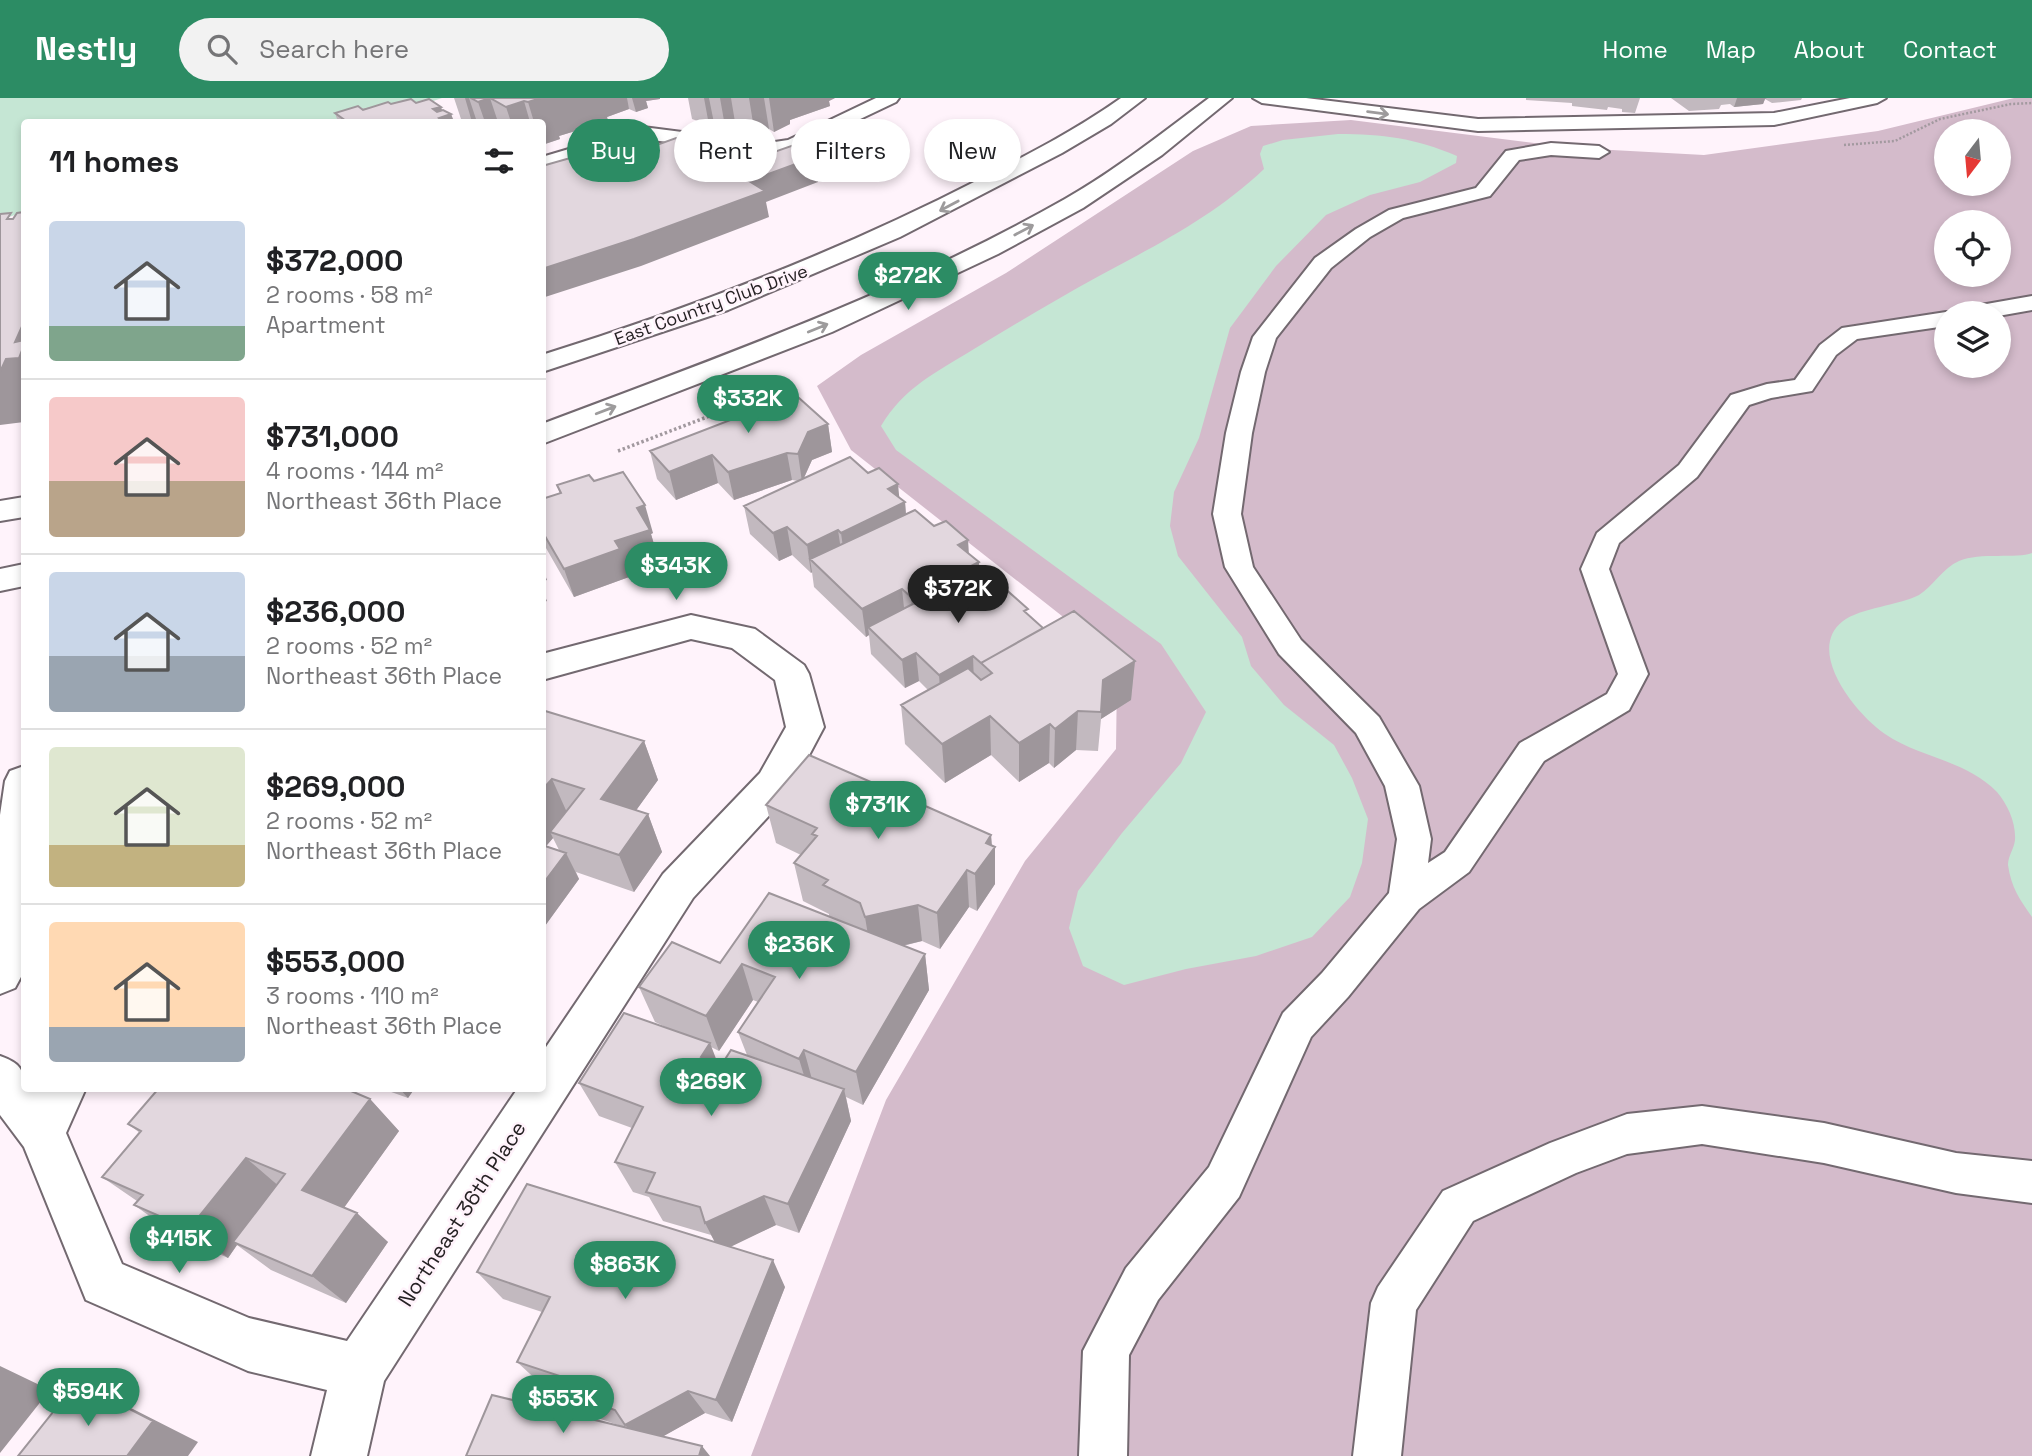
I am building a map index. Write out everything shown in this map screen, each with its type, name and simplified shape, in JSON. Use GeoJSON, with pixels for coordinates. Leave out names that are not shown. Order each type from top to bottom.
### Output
{"type":"FeatureCollection","features":[{"type":"Feature","properties":{"kind":"street","name":"East Country Club Drive"},"geometry":{"type":"LineString","coordinates":[[546,364],[747,295],[857,249],[939,211],[1001,178],[1135,98]]}},
{"type":"Feature","properties":{"kind":"street"},"geometry":{"type":"LineString","coordinates":[[546,433],[823,326],[989,249],[1075,203],[1154,150],[1222,98]]}},
{"type":"Feature","properties":{"kind":"street"},"geometry":{"type":"LineString","coordinates":[[0,511],[21,508]]}},
{"type":"Feature","properties":{"kind":"street"},"geometry":{"type":"LineString","coordinates":[[0,580],[21,576]]}},
{"type":"Feature","properties":{"kind":"street","name":"Northeast 36th Place"},"geometry":{"type":"LineString","coordinates":[[546,666],[691,627],[743,638],[791,674],[805,727],[774,784],[678,886],[546,1087]]}},
{"type":"Feature","properties":{"kind":"street"},"geometry":{"type":"LineString","coordinates":[[0,975],[14,831],[21,796]]}},
{"type":"Feature","properties":{"kind":"street"},"geometry":{"type":"LineString","coordinates":[[0,1077],[42,1133],[103,1282],[248,1344],[359,1371]]}},
{"type":"Feature","properties":{"kind":"street"},"geometry":{"type":"LineString","coordinates":[[42,1133],[62,1092]]}},
{"type":"Feature","properties":{"kind":"street","name":"Northeast 36th Place"},"geometry":{"type":"LineString","coordinates":[[339,1456],[359,1371],[543,1092]]}},
{"type":"Feature","properties":{"kind":"lane"},"geometry":{"type":"LineString","coordinates":[[546,162],[643,133],[768,149],[793,145],[890,98]]}},
{"type":"Feature","properties":{"kind":"lane"},"geometry":{"type":"LineString","coordinates":[[1262,98],[1421,110]]}},
{"type":"Feature","properties":{"kind":"lane"},"geometry":{"type":"LineString","coordinates":[[1390,98],[1421,110],[1478,125],[1774,119],[1877,98]]}},
{"type":"Feature","properties":{"kind":"lane"},"geometry":{"type":"LineString","coordinates":[[1406,898],[1415,839],[1402,786],[1368,725],[1290,647],[1239,567],[1227,514],[1239,433],[1253,372],[1265,337],[1294,298],[1323,263],[1363,233],[1396,214],[1483,192],[1513,155],[1551,149],[1600,152]]}},
{"type":"Feature","properties":{"kind":"lane"},"geometry":{"type":"LineString","coordinates":[[2011,307],[2032,303]]}},
{"type":"Feature","properties":{"kind":"lane"},"geometry":{"type":"LineString","coordinates":[[1103,1456],[1106,1351],[1142,1284],[1224,1182],[1297,1025],[1335,985],[1406,898],[1457,862],[1532,752],[1618,702],[1633,674],[1595,569],[1606,539],[1688,471],[1740,400],[1767,391],[1803,386],[1828,350],[1850,332],[1934,321]]}},
{"type":"Feature","properties":{"kind":"lane"},"geometry":{"type":"LineString","coordinates":[[1377,1456],[1394,1303],[1458,1206],[1565,1157],[1627,1134],[1702,1125],[1824,1143],[1956,1173],[2032,1182]]}},
{"type":"Feature","properties":{"kind":"shaded area"},"geometry":{"type":"Polygon","coordinates":[[[0,98],[442,98],[381,119],[21,119],[21,213],[0,220],[0,98]]]}},
{"type":"Feature","properties":{"kind":"shaded area"},"geometry":{"type":"Polygon","coordinates":[[[2014,98],[2032,98],[2032,1456],[751,1456],[886,1100],[1025,861],[1116,749],[1117,676],[1062,616],[851,450],[817,386],[861,355],[1006,273],[1193,151],[1251,126],[1351,120],[1575,148],[1704,155],[1878,131],[2014,98]]]}},
{"type":"Feature","properties":{"kind":"shaded area"},"geometry":{"type":"Polygon","coordinates":[[[1338,134],[1384,136],[1413,141],[1457,156],[1456,163],[1420,182],[1370,195],[1326,215],[1276,266],[1230,328],[1199,438],[1174,492],[1170,526],[1178,556],[1242,637],[1251,666],[1284,705],[1334,745],[1352,778],[1368,819],[1362,863],[1350,897],[1312,937],[1256,956],[1186,969],[1124,985],[1083,966],[1069,928],[1078,891],[1181,763],[1206,712],[1161,644],[896,450],[881,426],[900,401],[934,373],[1164,241],[1226,201],[1264,169],[1260,154],[1263,146],[1283,140],[1338,134]]]}},
{"type":"Feature","properties":{"kind":"shaded area"},"geometry":{"type":"Polygon","coordinates":[[[2032,553],[2032,917],[2017,893],[2009,873],[2008,862],[2015,834],[2008,808],[2001,797],[1985,781],[1971,773],[1913,749],[1874,725],[1861,713],[1839,682],[1829,649],[1832,634],[1843,621],[1859,613],[1919,595],[1959,561],[2032,553]]]}},
{"type":"Feature","properties":{"kind":"building"},"geometry":{"type":"Polygon","coordinates":[[[471,98],[490,98],[478,102],[471,98]]]}},
{"type":"Feature","properties":{"kind":"building"},"geometry":{"type":"Polygon","coordinates":[[[490,98],[541,98],[506,107],[490,98]]]}},
{"type":"Feature","properties":{"kind":"building"},"geometry":{"type":"Polygon","coordinates":[[[411,99],[416,103],[429,99],[441,107],[433,109],[437,112],[443,110],[451,114],[440,119],[343,119],[335,113],[358,106],[363,110],[388,102],[391,104],[411,99]]]}},
{"type":"Feature","properties":{"kind":"building"},"geometry":{"type":"Polygon","coordinates":[[[674,139],[674,182],[751,182],[765,191],[634,239],[546,268],[546,165],[567,159],[567,182],[660,182],[660,144],[674,139]]]}},
{"type":"Feature","properties":{"kind":"building"},"geometry":{"type":"Polygon","coordinates":[[[791,146],[791,166],[777,171],[777,151],[791,146]]]}},
{"type":"Feature","properties":{"kind":"building"},"geometry":{"type":"Polygon","coordinates":[[[21,212],[21,329],[15,342],[21,341],[21,353],[19,358],[6,359],[0,372],[0,214],[11,213],[7,219],[13,219],[21,212]]]}},
{"type":"Feature","properties":{"kind":"building"},"geometry":{"type":"Polygon","coordinates":[[[789,389],[828,424],[808,432],[798,454],[787,453],[728,472],[712,455],[669,472],[650,451],[741,416],[734,410],[789,389]]]}},
{"type":"Feature","properties":{"kind":"building"},"geometry":{"type":"Polygon","coordinates":[[[850,457],[868,473],[879,468],[898,484],[888,489],[905,502],[841,533],[838,530],[807,545],[787,527],[773,533],[744,506],[850,457]]]}},
{"type":"Feature","properties":{"kind":"building"},"geometry":{"type":"Polygon","coordinates":[[[623,472],[645,505],[637,508],[650,530],[615,541],[620,549],[564,569],[546,538],[546,498],[561,493],[557,485],[589,475],[594,481],[623,472]]]}},
{"type":"Feature","properties":{"kind":"building"},"geometry":{"type":"Polygon","coordinates":[[[915,510],[934,526],[946,521],[968,540],[958,545],[979,562],[911,597],[902,589],[862,609],[810,559],[915,510]]]}},
{"type":"Feature","properties":{"kind":"building"},"geometry":{"type":"Polygon","coordinates":[[[975,572],[996,590],[1003,587],[1028,609],[1024,611],[1043,628],[981,663],[973,656],[939,675],[916,653],[902,660],[868,627],[975,572]]]}},
{"type":"Feature","properties":{"kind":"building"},"geometry":{"type":"Polygon","coordinates":[[[1074,611],[1135,661],[1103,680],[1101,712],[1078,711],[1055,729],[1050,724],[1019,743],[990,716],[942,744],[901,705],[968,668],[981,680],[992,673],[981,663],[1074,611]]]}},
{"type":"Feature","properties":{"kind":"building"},"geometry":{"type":"Polygon","coordinates":[[[546,711],[644,741],[601,799],[648,814],[619,855],[550,832],[584,789],[552,779],[546,786],[546,711]]]}},
{"type":"Feature","properties":{"kind":"building"},"geometry":{"type":"Polygon","coordinates":[[[809,755],[880,786],[869,800],[885,807],[896,793],[991,835],[986,843],[995,847],[975,874],[967,870],[937,913],[918,905],[865,917],[860,903],[823,885],[828,880],[794,863],[817,836],[812,834],[817,828],[766,805],[809,755]]]}},
{"type":"Feature","properties":{"kind":"building"},"geometry":{"type":"Polygon","coordinates":[[[546,846],[566,853],[546,880],[546,846]]]}},
{"type":"Feature","properties":{"kind":"building"},"geometry":{"type":"Polygon","coordinates":[[[769,893],[925,954],[856,1072],[804,1050],[799,1059],[738,1032],[775,977],[742,964],[706,1016],[639,987],[672,942],[720,963],[769,893]]]}},
{"type":"Feature","properties":{"kind":"building"},"geometry":{"type":"Polygon","coordinates":[[[624,1013],[710,1043],[701,1057],[722,1064],[731,1050],[844,1089],[788,1204],[764,1196],[705,1223],[700,1207],[646,1192],[655,1173],[615,1162],[643,1107],[579,1083],[624,1013]]]}},
{"type":"Feature","properties":{"kind":"building"},"geometry":{"type":"Polygon","coordinates":[[[156,1092],[353,1092],[370,1099],[302,1190],[357,1213],[312,1276],[233,1242],[285,1174],[246,1158],[189,1229],[134,1205],[143,1195],[102,1177],[141,1131],[128,1124],[156,1092]]]}},
{"type":"Feature","properties":{"kind":"building"},"geometry":{"type":"Polygon","coordinates":[[[527,1184],[773,1260],[716,1400],[688,1391],[625,1425],[615,1410],[560,1391],[566,1378],[517,1362],[550,1297],[477,1272],[527,1184]]]}},
{"type":"Feature","properties":{"kind":"building"},"geometry":{"type":"Polygon","coordinates":[[[77,1382],[153,1421],[127,1456],[18,1456],[77,1382]]]}},
{"type":"Feature","properties":{"kind":"building"},"geometry":{"type":"Polygon","coordinates":[[[492,1395],[702,1446],[699,1456],[466,1456],[492,1395]]]}}]}
